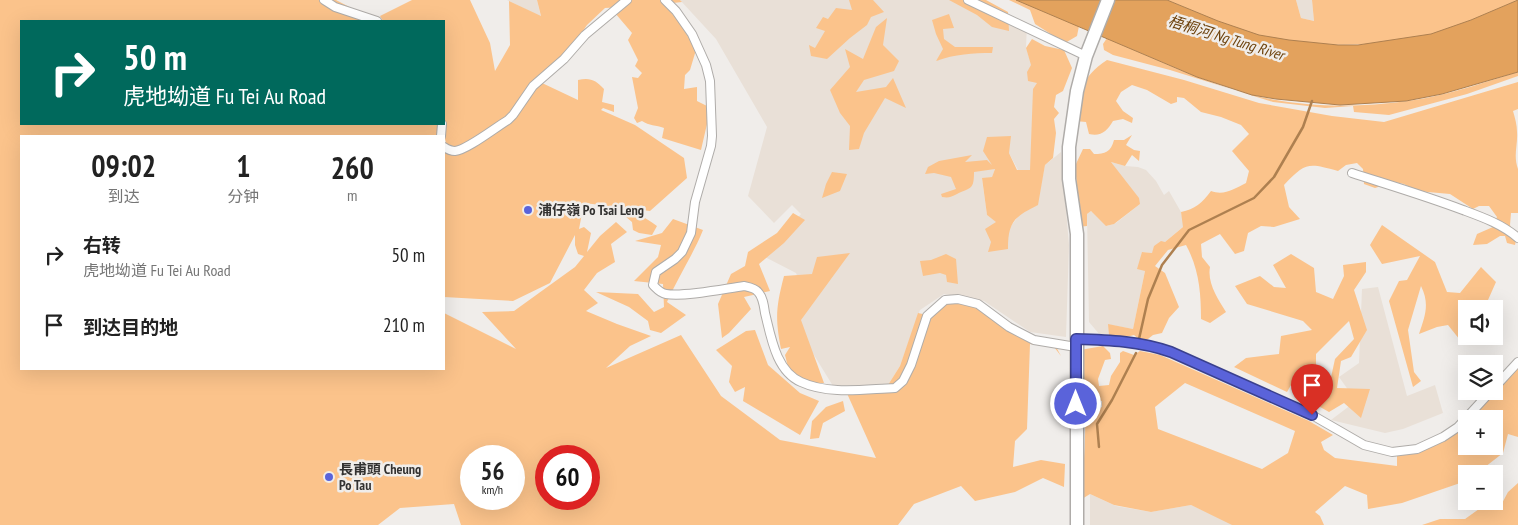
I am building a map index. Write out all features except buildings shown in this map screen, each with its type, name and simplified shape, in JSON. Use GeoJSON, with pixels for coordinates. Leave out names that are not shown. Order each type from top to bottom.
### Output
{"type":"FeatureCollection","features":[{"type":"Feature","properties":{"kind":"main road"},"geometry":{"type":"LineString","coordinates":[[1077,525],[1076,234],[1069,179],[1069,147],[1077,91],[1088,51],[1108,0]]}},
{"type":"Feature","properties":{"kind":"street"},"geometry":{"type":"LineString","coordinates":[[324,0],[335,8],[374,20]]}},
{"type":"Feature","properties":{"kind":"street"},"geometry":{"type":"LineString","coordinates":[[445,148],[455,151],[464,148],[508,120],[514,115],[533,86],[564,59],[584,35],[627,0]]}},
{"type":"Feature","properties":{"kind":"street"},"geometry":{"type":"LineString","coordinates":[[665,0],[676,11],[692,34],[706,65],[710,81],[712,136],[711,146],[695,202],[691,233],[682,252],[676,259],[656,272],[653,285],[658,291],[665,294],[682,294],[744,286],[754,288],[759,292],[763,300],[774,348],[786,371],[802,383],[829,390],[895,388],[903,381],[911,365],[927,316],[945,300],[958,299],[978,304],[1009,327],[1034,340],[1076,343],[1114,340],[1171,352],[1312,415],[1354,440],[1373,448],[1392,452],[1417,449],[1443,438],[1458,427],[1483,400]]}},
{"type":"Feature","properties":{"kind":"street"},"geometry":{"type":"LineString","coordinates":[[968,0],[1088,51]]}},
{"type":"Feature","properties":{"kind":"street"},"geometry":{"type":"LineString","coordinates":[[1352,173],[1438,200],[1495,222],[1510,230],[1518,238]]}},
{"type":"Feature","properties":{"kind":"street"},"geometry":{"type":"LineString","coordinates":[[1503,378],[1518,362]]}},
{"type":"Feature","properties":{"kind":"shaded area"},"geometry":{"type":"Polygon","coordinates":[[[0,0],[336,0],[374,20],[20,20],[20,125],[445,125],[445,20],[382,20],[380,16],[412,0],[470,0],[490,43],[495,71],[510,45],[509,1],[541,16],[537,0],[680,0],[682,2],[664,4],[680,23],[696,50],[690,70],[685,75],[684,89],[697,87],[697,101],[709,107],[701,150],[662,138],[664,128],[642,121],[637,123],[634,118],[638,108],[632,77],[638,78],[642,73],[635,66],[638,60],[628,40],[632,33],[615,13],[622,7],[605,8],[587,25],[564,59],[542,83],[578,100],[578,80],[589,79],[595,81],[604,89],[602,102],[614,105],[614,112],[603,108],[601,110],[635,125],[684,158],[687,178],[650,211],[584,203],[579,229],[584,227],[591,233],[587,252],[600,236],[616,222],[627,232],[611,244],[615,262],[597,273],[584,290],[598,303],[586,311],[651,336],[630,346],[606,368],[681,335],[721,396],[780,440],[876,458],[845,389],[888,385],[900,366],[918,313],[927,315],[949,299],[976,304],[1033,342],[1055,345],[1061,356],[1054,347],[1030,344],[1027,429],[1015,441],[1013,467],[1041,460],[1065,464],[1064,487],[1043,478],[1015,492],[975,501],[961,486],[914,504],[898,525],[461,525],[454,504],[400,508],[378,525],[0,525],[0,0]]]}},
{"type":"Feature","properties":{"kind":"shaded area"},"geometry":{"type":"Polygon","coordinates":[[[507,0],[537,0],[541,17],[507,0]]]}},
{"type":"Feature","properties":{"kind":"shaded area"},"geometry":{"type":"Polygon","coordinates":[[[680,0],[979,0],[1027,23],[1026,48],[1037,82],[1033,170],[1018,170],[1009,153],[995,169],[992,177],[982,179],[987,215],[1008,230],[1020,214],[1037,205],[1045,165],[1061,152],[1069,245],[1066,337],[1030,332],[984,301],[944,294],[920,310],[900,366],[888,385],[833,386],[787,311],[802,288],[796,273],[763,256],[801,214],[792,205],[774,223],[748,196],[767,127],[716,39],[680,0]]]}},
{"type":"Feature","properties":{"kind":"shaded area"},"geometry":{"type":"Polygon","coordinates":[[[849,0],[873,0],[884,12],[871,17],[867,25],[827,59],[811,56],[809,45],[815,48],[825,31],[816,28],[823,17],[828,19],[836,8],[852,10],[849,0]]]}},
{"type":"Feature","properties":{"kind":"shaded area"},"geometry":{"type":"Polygon","coordinates":[[[949,0],[986,0],[1008,12],[1009,31],[992,27],[977,15],[949,0]]]}},
{"type":"Feature","properties":{"kind":"shaded area"},"geometry":{"type":"Polygon","coordinates":[[[1009,0],[1016,0],[1079,26],[1077,36],[1065,43],[1035,24],[1030,10],[1009,0]]]}},
{"type":"Feature","properties":{"kind":"shaded area"},"geometry":{"type":"Polygon","coordinates":[[[1167,0],[1296,0],[1301,18],[1314,21],[1312,0],[1518,0],[1433,34],[1414,39],[1346,45],[1301,43],[1260,36],[1224,24],[1167,0]]]}},
{"type":"Feature","properties":{"kind":"shaded area"},"geometry":{"type":"Polygon","coordinates":[[[1296,0],[1312,0],[1314,21],[1301,18],[1296,0]]]}},
{"type":"Feature","properties":{"kind":"shaded area"},"geometry":{"type":"Polygon","coordinates":[[[949,14],[954,28],[943,29],[944,39],[955,47],[993,47],[992,53],[964,54],[936,61],[943,49],[932,20],[949,14]]]}},
{"type":"Feature","properties":{"kind":"shaded area"},"geometry":{"type":"Polygon","coordinates":[[[887,18],[883,45],[899,61],[894,71],[864,80],[856,92],[886,87],[893,78],[906,108],[885,98],[864,133],[859,149],[849,150],[850,126],[840,113],[830,90],[850,67],[845,49],[863,59],[876,27],[887,18]]]}},
{"type":"Feature","properties":{"kind":"shaded area"},"geometry":{"type":"Polygon","coordinates":[[[1107,38],[1215,84],[1113,55],[1104,50],[1103,44],[1107,38]]]}},
{"type":"Feature","properties":{"kind":"shaded area"},"geometry":{"type":"Polygon","coordinates":[[[1032,39],[1045,46],[1064,50],[1072,68],[1063,91],[1056,95],[1054,107],[1059,113],[1054,119],[1056,133],[1053,158],[1045,165],[1038,205],[1023,213],[1014,221],[1009,232],[1008,249],[988,252],[991,242],[985,229],[996,222],[987,215],[982,178],[992,177],[995,169],[974,172],[973,182],[969,189],[948,197],[942,197],[941,194],[956,189],[951,177],[934,173],[925,174],[928,167],[939,161],[972,155],[965,162],[987,160],[992,165],[983,151],[987,137],[1011,136],[1009,153],[1017,170],[1030,170],[1033,89],[1037,83],[1028,81],[1027,72],[1031,65],[1026,48],[1032,39]]]}},
{"type":"Feature","properties":{"kind":"shaded area"},"geometry":{"type":"Polygon","coordinates":[[[1107,60],[1184,80],[1259,103],[1332,116],[1384,122],[1518,82],[1518,109],[1513,111],[1517,129],[1518,213],[1511,213],[1510,225],[1516,240],[1515,245],[1507,243],[1505,236],[1500,236],[1487,244],[1473,245],[1477,234],[1493,227],[1497,217],[1489,206],[1479,206],[1473,209],[1450,194],[1417,191],[1404,184],[1394,182],[1375,188],[1364,184],[1363,169],[1357,163],[1346,165],[1338,171],[1308,166],[1303,168],[1284,185],[1289,207],[1300,219],[1274,227],[1261,226],[1248,233],[1244,251],[1235,254],[1220,234],[1201,244],[1202,257],[1210,267],[1209,273],[1212,285],[1226,312],[1210,323],[1201,319],[1198,281],[1194,263],[1186,245],[1168,250],[1155,266],[1165,273],[1179,307],[1169,318],[1162,333],[1153,335],[1143,343],[1134,335],[1118,339],[1109,335],[1108,324],[1133,329],[1145,271],[1137,269],[1142,252],[1152,253],[1154,246],[1161,241],[1165,242],[1183,227],[1181,212],[1198,205],[1211,191],[1225,192],[1246,183],[1249,171],[1232,151],[1249,134],[1241,125],[1201,112],[1184,98],[1177,97],[1177,102],[1171,104],[1147,90],[1132,85],[1121,92],[1116,101],[1123,111],[1133,118],[1132,123],[1123,119],[1113,121],[1103,132],[1097,135],[1089,134],[1086,122],[1075,121],[1081,93],[1091,73],[1107,60]]]}},
{"type":"Feature","properties":{"kind":"shaded area"},"geometry":{"type":"Polygon","coordinates":[[[1518,72],[1518,76],[1467,94],[1389,115],[1354,112],[1353,106],[1325,108],[1273,102],[1242,92],[1273,100],[1317,105],[1383,104],[1449,93],[1518,72]]]}},
{"type":"Feature","properties":{"kind":"shaded area"},"geometry":{"type":"Polygon","coordinates":[[[1132,135],[1126,145],[1140,151],[1139,161],[1132,155],[1125,166],[1111,162],[1139,198],[1140,204],[1114,224],[1106,226],[1091,211],[1087,214],[1087,226],[1078,227],[1075,166],[1083,149],[1090,149],[1094,154],[1101,154],[1109,150],[1114,140],[1124,140],[1132,135]]]}},
{"type":"Feature","properties":{"kind":"shaded area"},"geometry":{"type":"Polygon","coordinates":[[[1111,162],[1146,170],[1156,181],[1164,195],[1169,191],[1181,212],[1184,226],[1152,253],[1143,252],[1145,271],[1133,329],[1111,325],[1109,335],[1100,335],[1089,322],[1087,214],[1091,211],[1107,226],[1116,223],[1140,204],[1111,162]]]}},
{"type":"Feature","properties":{"kind":"shaded area"},"geometry":{"type":"Polygon","coordinates":[[[832,172],[847,174],[840,191],[822,198],[826,184],[832,172]]]}},
{"type":"Feature","properties":{"kind":"shaded area"},"geometry":{"type":"Polygon","coordinates":[[[614,209],[626,210],[637,214],[657,226],[652,235],[639,233],[633,230],[632,222],[626,217],[615,214],[614,209]]]}},
{"type":"Feature","properties":{"kind":"shaded area"},"geometry":{"type":"Polygon","coordinates":[[[793,213],[805,220],[784,243],[759,264],[770,291],[744,297],[751,309],[722,338],[718,304],[731,274],[745,266],[748,252],[777,233],[793,213]]]}},
{"type":"Feature","properties":{"kind":"shaded area"},"geometry":{"type":"Polygon","coordinates":[[[673,219],[703,230],[667,302],[686,315],[661,333],[650,330],[648,321],[629,307],[596,292],[638,294],[654,312],[664,307],[663,284],[634,281],[658,257],[661,245],[635,241],[662,233],[673,219]]]}},
{"type":"Feature","properties":{"kind":"shaded area"},"geometry":{"type":"Polygon","coordinates":[[[1382,225],[1435,262],[1447,292],[1460,293],[1481,267],[1496,282],[1488,300],[1458,300],[1458,338],[1448,325],[1419,334],[1425,316],[1426,304],[1421,286],[1408,330],[1414,372],[1421,381],[1413,387],[1389,301],[1399,281],[1407,280],[1420,256],[1382,264],[1370,245],[1382,225]]]}},
{"type":"Feature","properties":{"kind":"shaded area"},"geometry":{"type":"Polygon","coordinates":[[[850,253],[801,320],[824,383],[792,383],[785,355],[790,347],[781,349],[777,320],[779,296],[784,276],[812,274],[817,257],[850,253]]]}},
{"type":"Feature","properties":{"kind":"shaded area"},"geometry":{"type":"Polygon","coordinates":[[[946,254],[956,259],[958,284],[947,282],[946,275],[940,273],[923,276],[920,261],[931,260],[946,254]]]}},
{"type":"Feature","properties":{"kind":"shaded area"},"geometry":{"type":"Polygon","coordinates":[[[1291,254],[1314,268],[1316,292],[1333,299],[1344,276],[1343,265],[1366,262],[1366,272],[1354,290],[1367,330],[1351,357],[1341,361],[1337,388],[1370,389],[1361,418],[1344,403],[1329,412],[1306,399],[1330,382],[1335,359],[1354,339],[1349,321],[1316,354],[1316,378],[1295,378],[1287,392],[1234,367],[1246,358],[1279,354],[1281,336],[1312,330],[1303,321],[1247,304],[1235,286],[1260,276],[1274,287],[1286,288],[1273,265],[1291,254]]]}},
{"type":"Feature","properties":{"kind":"shaded area"},"geometry":{"type":"Polygon","coordinates":[[[1378,287],[1407,396],[1435,385],[1443,413],[1403,429],[1385,433],[1331,420],[1356,401],[1339,377],[1359,363],[1362,289],[1378,287]]]}},
{"type":"Feature","properties":{"kind":"shaded area"},"geometry":{"type":"Polygon","coordinates":[[[755,330],[768,365],[800,393],[819,401],[800,435],[743,401],[745,387],[735,392],[729,382],[732,366],[716,350],[746,331],[755,330]]]}},
{"type":"Feature","properties":{"kind":"shaded area"},"geometry":{"type":"Polygon","coordinates":[[[1103,346],[1110,353],[1111,359],[1105,360],[1098,379],[1099,386],[1109,385],[1111,376],[1120,362],[1120,353],[1123,351],[1134,355],[1140,351],[1160,355],[1309,421],[1333,435],[1321,442],[1324,450],[1335,458],[1397,466],[1397,452],[1417,451],[1453,435],[1458,429],[1458,455],[1500,455],[1488,465],[1458,465],[1458,484],[1402,503],[1368,509],[1367,495],[1345,486],[1315,512],[1320,516],[1324,525],[1232,525],[1191,505],[1151,512],[1114,505],[1090,494],[1082,499],[1085,422],[1093,412],[1102,407],[1102,401],[1093,399],[1081,392],[1080,350],[1103,346]],[[1185,383],[1155,407],[1158,429],[1262,469],[1288,453],[1295,431],[1185,383]]]}},
{"type":"Feature","properties":{"kind":"shaded area"},"geometry":{"type":"Polygon","coordinates":[[[1518,363],[1518,437],[1508,434],[1503,453],[1503,410],[1476,410],[1485,400],[1503,400],[1503,380],[1518,363]]]}},
{"type":"Feature","properties":{"kind":"shaded area"},"geometry":{"type":"Polygon","coordinates":[[[843,401],[845,411],[823,423],[819,438],[810,439],[812,421],[826,407],[843,401]]]}},
{"type":"Feature","properties":{"kind":"shaded area"},"geometry":{"type":"Polygon","coordinates":[[[1518,483],[1518,525],[1422,525],[1440,519],[1465,519],[1478,510],[1503,510],[1503,501],[1508,492],[1518,483]]]}},
{"type":"Feature","properties":{"kind":"shaded area"},"geometry":{"type":"Polygon","coordinates":[[[1090,494],[1116,506],[1151,512],[1191,505],[1235,525],[1090,525],[1090,494]]]}},
{"type":"Feature","properties":{"kind":"water","name":"梧桐河 Ng Tung River"},"geometry":{"type":"Polygon","coordinates":[[[1016,0],[1167,0],[1259,35],[1338,45],[1358,45],[1431,34],[1471,20],[1518,0],[1518,72],[1442,94],[1406,101],[1340,105],[1276,99],[1252,95],[1197,77],[1016,0]]]}},
{"type":"Feature","properties":{"kind":"waterway"},"geometry":{"type":"LineString","coordinates":[[1139,339],[1148,299],[1162,265],[1189,230],[1254,198],[1274,177],[1303,127],[1312,101]]}},
{"type":"Feature","properties":{"kind":"waterway"},"geometry":{"type":"LineString","coordinates":[[1099,447],[1097,424],[1112,400],[1136,353]]}},
{"type":"Feature","properties":{"kind":"place","name":"浦仔嶺 Po Tsai Leng"},"geometry":{"type":"Point","coordinates":[528,210]}},
{"type":"Feature","properties":{"kind":"place","name":"長甫頭 Cheung Po Tau"},"geometry":{"type":"Point","coordinates":[329,477]}},
{"type":"Feature","properties":{"kind":"route"},"geometry":{"type":"LineString","coordinates":[[1076,404],[1076,339],[1114,340],[1171,352],[1312,415]]}}]}
